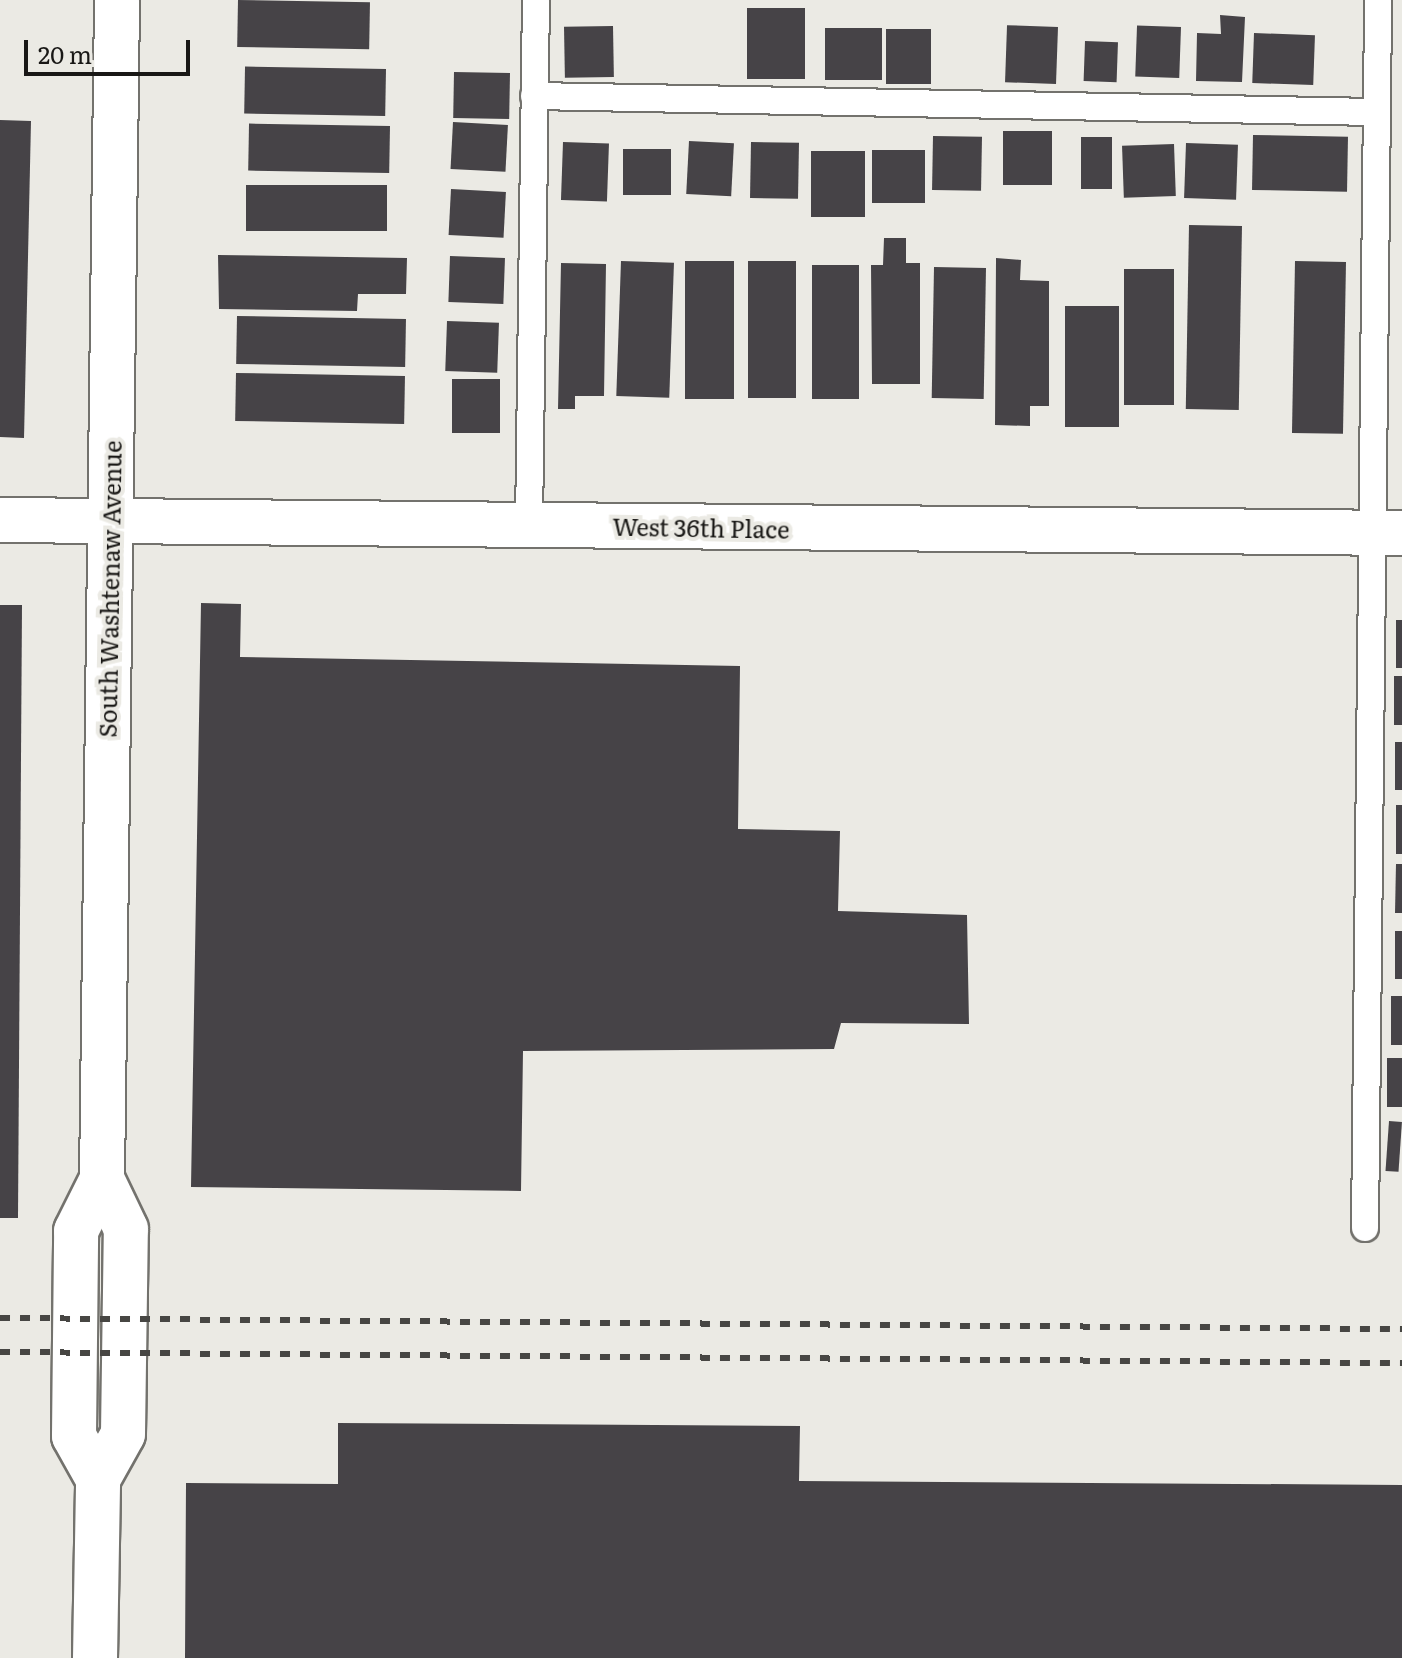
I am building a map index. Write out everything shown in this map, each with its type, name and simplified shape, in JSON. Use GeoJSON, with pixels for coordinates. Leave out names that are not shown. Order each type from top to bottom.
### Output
{"type":"FeatureCollection","features":[{"type":"Feature","properties":{"kind":"street","name":"South Washtenaw Avenue"},"geometry":{"type":"LineString","coordinates":[[95,1658],[98,1479],[74,1436],[76,1231],[102,1179],[117,0]]}},
{"type":"Feature","properties":{"kind":"street","name":"West 36th Place"},"geometry":{"type":"LineString","coordinates":[[0,520],[1387,533]]}},
{"type":"Feature","properties":{"kind":"lane"},"geometry":{"type":"LineString","coordinates":[[529,525],[536,0]]}},
{"type":"Feature","properties":{"kind":"lane"},"geometry":{"type":"LineString","coordinates":[[1365,1228],[1387,533],[1377,112],[1378,0]]}},
{"type":"Feature","properties":{"kind":"lane"},"geometry":{"type":"LineString","coordinates":[[534,96],[1377,112]]}},
{"type":"Feature","properties":{"kind":"building"},"geometry":{"type":"Polygon","coordinates":[[[238,0],[370,2],[369,49],[237,47],[238,0]]]}},
{"type":"Feature","properties":{"kind":"building"},"geometry":{"type":"Polygon","coordinates":[[[747,8],[805,8],[805,79],[747,79],[747,8]]]}},
{"type":"Feature","properties":{"kind":"building"},"geometry":{"type":"Polygon","coordinates":[[[1220,15],[1245,17],[1242,82],[1196,81],[1197,33],[1221,34],[1220,15]]]}},
{"type":"Feature","properties":{"kind":"building"},"geometry":{"type":"Polygon","coordinates":[[[1007,25],[1058,27],[1056,84],[1005,82],[1007,25]]]}},
{"type":"Feature","properties":{"kind":"building"},"geometry":{"type":"Polygon","coordinates":[[[1137,25],[1181,27],[1179,78],[1135,76],[1137,25]]]}},
{"type":"Feature","properties":{"kind":"building"},"geometry":{"type":"Polygon","coordinates":[[[613,26],[614,77],[565,78],[564,27],[613,26]]]}},
{"type":"Feature","properties":{"kind":"building"},"geometry":{"type":"Polygon","coordinates":[[[825,28],[882,28],[882,80],[825,80],[825,28]]]}},
{"type":"Feature","properties":{"kind":"building"},"geometry":{"type":"Polygon","coordinates":[[[886,29],[931,29],[931,84],[886,84],[886,29]]]}},
{"type":"Feature","properties":{"kind":"building"},"geometry":{"type":"Polygon","coordinates":[[[1254,33],[1315,35],[1313,85],[1252,83],[1254,33]]]}},
{"type":"Feature","properties":{"kind":"building"},"geometry":{"type":"Polygon","coordinates":[[[1085,41],[1118,42],[1117,82],[1084,81],[1085,41]]]}},
{"type":"Feature","properties":{"kind":"building"},"geometry":{"type":"Polygon","coordinates":[[[245,67],[386,69],[385,116],[244,114],[245,67]]]}},
{"type":"Feature","properties":{"kind":"building"},"geometry":{"type":"Polygon","coordinates":[[[454,72],[510,73],[509,119],[453,118],[454,72]]]}},
{"type":"Feature","properties":{"kind":"building"},"geometry":{"type":"Polygon","coordinates":[[[0,120],[31,121],[24,438],[0,437],[0,120]]]}},
{"type":"Feature","properties":{"kind":"building"},"geometry":{"type":"Polygon","coordinates":[[[453,122],[508,125],[505,172],[451,169],[453,122]]]}},
{"type":"Feature","properties":{"kind":"building"},"geometry":{"type":"Polygon","coordinates":[[[249,124],[390,126],[389,173],[248,171],[249,124]]]}},
{"type":"Feature","properties":{"kind":"building"},"geometry":{"type":"Polygon","coordinates":[[[1003,131],[1052,131],[1052,185],[1003,185],[1003,131]]]}},
{"type":"Feature","properties":{"kind":"building"},"geometry":{"type":"Polygon","coordinates":[[[1253,135],[1348,137],[1347,192],[1252,190],[1253,135]]]}},
{"type":"Feature","properties":{"kind":"building"},"geometry":{"type":"Polygon","coordinates":[[[933,136],[982,137],[981,191],[932,190],[933,136]]]}},
{"type":"Feature","properties":{"kind":"building"},"geometry":{"type":"Polygon","coordinates":[[[1081,137],[1112,137],[1112,189],[1081,189],[1081,137]]]}},
{"type":"Feature","properties":{"kind":"building"},"geometry":{"type":"Polygon","coordinates":[[[689,141],[734,143],[731,196],[686,194],[689,141]]]}},
{"type":"Feature","properties":{"kind":"building"},"geometry":{"type":"Polygon","coordinates":[[[563,142],[609,144],[607,202],[561,200],[563,142]]]}},
{"type":"Feature","properties":{"kind":"building"},"geometry":{"type":"Polygon","coordinates":[[[751,142],[799,143],[798,199],[750,198],[751,142]]]}},
{"type":"Feature","properties":{"kind":"building"},"geometry":{"type":"Polygon","coordinates":[[[1186,143],[1238,145],[1236,200],[1184,198],[1186,143]]]}},
{"type":"Feature","properties":{"kind":"building"},"geometry":{"type":"Polygon","coordinates":[[[1174,144],[1176,196],[1124,198],[1122,146],[1174,144]]]}},
{"type":"Feature","properties":{"kind":"building"},"geometry":{"type":"Polygon","coordinates":[[[623,149],[671,149],[671,195],[623,195],[623,149]]]}},
{"type":"Feature","properties":{"kind":"building"},"geometry":{"type":"Polygon","coordinates":[[[872,150],[925,150],[925,203],[872,203],[872,150]]]}},
{"type":"Feature","properties":{"kind":"building"},"geometry":{"type":"Polygon","coordinates":[[[811,151],[865,151],[865,217],[811,217],[811,151]]]}},
{"type":"Feature","properties":{"kind":"building"},"geometry":{"type":"Polygon","coordinates":[[[246,185],[387,185],[387,231],[246,231],[246,185]]]}},
{"type":"Feature","properties":{"kind":"building"},"geometry":{"type":"Polygon","coordinates":[[[451,189],[506,192],[504,238],[449,235],[451,189]]]}},
{"type":"Feature","properties":{"kind":"building"},"geometry":{"type":"Polygon","coordinates":[[[1189,225],[1242,226],[1239,410],[1186,409],[1189,225]]]}},
{"type":"Feature","properties":{"kind":"building"},"geometry":{"type":"Polygon","coordinates":[[[884,238],[906,238],[906,263],[920,263],[920,384],[872,384],[871,265],[883,265],[884,238]]]}},
{"type":"Feature","properties":{"kind":"building"},"geometry":{"type":"Polygon","coordinates":[[[218,255],[407,258],[406,294],[358,294],[357,311],[219,309],[218,255]]]}},
{"type":"Feature","properties":{"kind":"building"},"geometry":{"type":"Polygon","coordinates":[[[450,256],[505,258],[503,304],[448,302],[450,256]]]}},
{"type":"Feature","properties":{"kind":"building"},"geometry":{"type":"Polygon","coordinates":[[[996,258],[1021,260],[1020,280],[1049,281],[1049,406],[1030,406],[1030,426],[995,425],[996,258]]]}},
{"type":"Feature","properties":{"kind":"building"},"geometry":{"type":"Polygon","coordinates":[[[621,261],[674,263],[669,398],[616,396],[621,261]]]}},
{"type":"Feature","properties":{"kind":"building"},"geometry":{"type":"Polygon","coordinates":[[[685,261],[734,261],[734,399],[685,399],[685,261]]]}},
{"type":"Feature","properties":{"kind":"building"},"geometry":{"type":"Polygon","coordinates":[[[748,261],[796,261],[796,398],[748,398],[748,261]]]}},
{"type":"Feature","properties":{"kind":"building"},"geometry":{"type":"Polygon","coordinates":[[[1295,261],[1346,262],[1343,434],[1292,433],[1295,261]]]}},
{"type":"Feature","properties":{"kind":"building"},"geometry":{"type":"Polygon","coordinates":[[[561,263],[606,264],[604,396],[575,396],[575,409],[558,409],[561,263]]]}},
{"type":"Feature","properties":{"kind":"building"},"geometry":{"type":"Polygon","coordinates":[[[812,265],[859,265],[859,399],[812,399],[812,265]]]}},
{"type":"Feature","properties":{"kind":"building"},"geometry":{"type":"Polygon","coordinates":[[[934,267],[986,268],[984,399],[932,398],[934,267]]]}},
{"type":"Feature","properties":{"kind":"building"},"geometry":{"type":"Polygon","coordinates":[[[1124,269],[1174,269],[1174,405],[1124,405],[1124,269]]]}},
{"type":"Feature","properties":{"kind":"building"},"geometry":{"type":"Polygon","coordinates":[[[1065,306],[1119,306],[1119,427],[1065,427],[1065,306]]]}},
{"type":"Feature","properties":{"kind":"building"},"geometry":{"type":"Polygon","coordinates":[[[237,316],[406,319],[405,367],[236,364],[237,316]]]}},
{"type":"Feature","properties":{"kind":"building"},"geometry":{"type":"Polygon","coordinates":[[[447,321],[499,323],[497,373],[445,371],[447,321]]]}},
{"type":"Feature","properties":{"kind":"building"},"geometry":{"type":"Polygon","coordinates":[[[236,373],[405,376],[404,424],[235,421],[236,373]]]}},
{"type":"Feature","properties":{"kind":"building"},"geometry":{"type":"Polygon","coordinates":[[[452,379],[500,379],[500,433],[452,433],[452,379]]]}},
{"type":"Feature","properties":{"kind":"building"},"geometry":{"type":"Polygon","coordinates":[[[201,603],[241,604],[240,657],[740,666],[738,829],[840,831],[838,911],[967,915],[969,1024],[841,1023],[834,1049],[523,1051],[521,1191],[191,1187],[201,603]]]}},
{"type":"Feature","properties":{"kind":"building"},"geometry":{"type":"Polygon","coordinates":[[[0,605],[22,605],[18,1218],[0,1218],[0,605]]]}},
{"type":"Feature","properties":{"kind":"building"},"geometry":{"type":"Polygon","coordinates":[[[1396,620],[1402,620],[1402,668],[1396,668],[1396,620]]]}},
{"type":"Feature","properties":{"kind":"building"},"geometry":{"type":"Polygon","coordinates":[[[1394,676],[1402,676],[1402,725],[1394,725],[1394,676]]]}},
{"type":"Feature","properties":{"kind":"building"},"geometry":{"type":"Polygon","coordinates":[[[1395,742],[1402,742],[1402,790],[1395,790],[1395,742]]]}},
{"type":"Feature","properties":{"kind":"building"},"geometry":{"type":"Polygon","coordinates":[[[1396,805],[1402,805],[1402,854],[1396,854],[1396,805]]]}},
{"type":"Feature","properties":{"kind":"building"},"geometry":{"type":"Polygon","coordinates":[[[1396,864],[1402,864],[1402,913],[1395,913],[1396,864]]]}},
{"type":"Feature","properties":{"kind":"building"},"geometry":{"type":"Polygon","coordinates":[[[1395,931],[1402,931],[1402,979],[1395,979],[1395,931]]]}},
{"type":"Feature","properties":{"kind":"building"},"geometry":{"type":"Polygon","coordinates":[[[1391,996],[1402,996],[1402,1045],[1391,1045],[1391,996]]]}},
{"type":"Feature","properties":{"kind":"building"},"geometry":{"type":"Polygon","coordinates":[[[1387,1058],[1402,1058],[1402,1107],[1387,1107],[1387,1058]]]}},
{"type":"Feature","properties":{"kind":"building"},"geometry":{"type":"Polygon","coordinates":[[[1389,1121],[1402,1122],[1398,1172],[1386,1171],[1389,1121]]]}},
{"type":"Feature","properties":{"kind":"building"},"geometry":{"type":"Polygon","coordinates":[[[338,1423],[800,1426],[799,1481],[1402,1485],[1402,1658],[185,1658],[186,1483],[338,1484],[338,1423]]]}},
{"type":"Feature","properties":{"kind":"railway"},"geometry":{"type":"LineString","coordinates":[[0,1318],[1402,1329]]}},
{"type":"Feature","properties":{"kind":"railway"},"geometry":{"type":"LineString","coordinates":[[0,1352],[1402,1363]]}}]}
